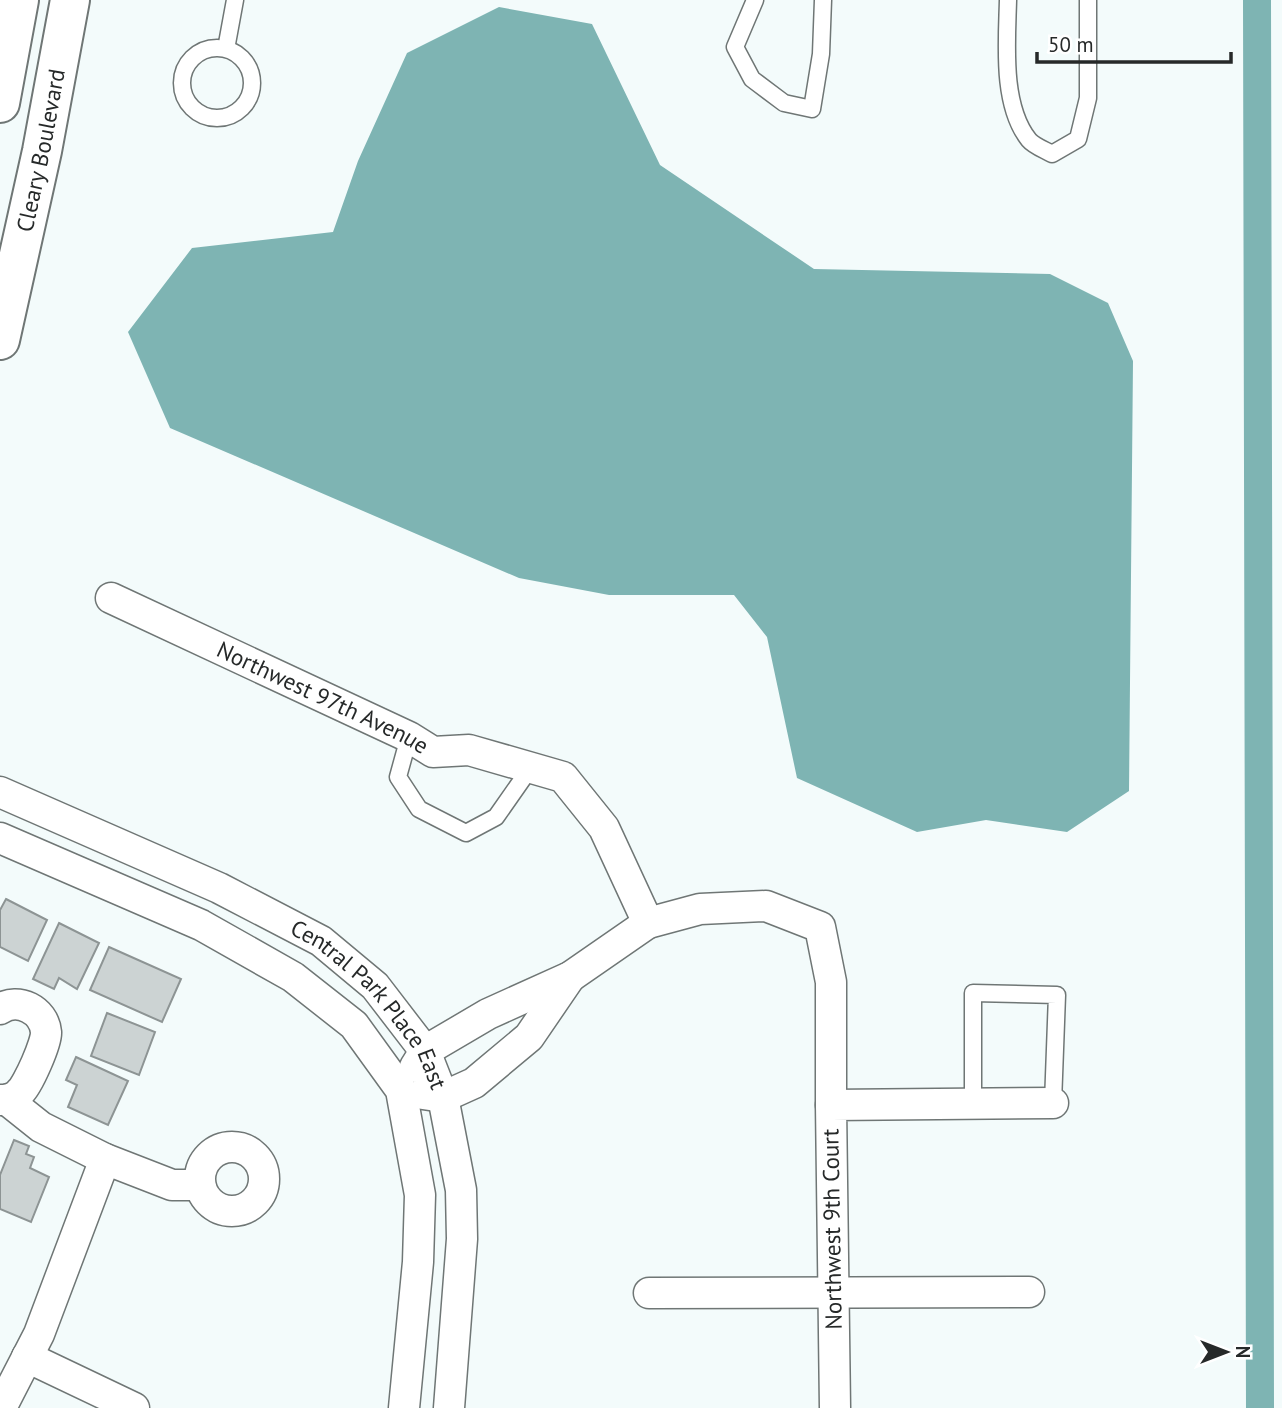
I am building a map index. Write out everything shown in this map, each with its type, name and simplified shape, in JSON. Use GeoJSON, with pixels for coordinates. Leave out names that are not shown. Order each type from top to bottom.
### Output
{"type":"FeatureCollection","features":[{"type":"Feature","properties":{"kind":"street"},"geometry":{"type":"LineString","coordinates":[[0,103],[19,0]]}},
{"type":"Feature","properties":{"kind":"street","name":"Cleary Boulevard"},"geometry":{"type":"LineString","coordinates":[[0,340],[42,151],[70,0]]}},
{"type":"Feature","properties":{"kind":"street","name":"Northwest 97th Avenue"},"geometry":{"type":"LineString","coordinates":[[111,598],[409,737],[433,752],[469,750],[563,777],[604,828],[648,923]]}},
{"type":"Feature","properties":{"kind":"street","name":"Central Park Place East"},"geometry":{"type":"LineString","coordinates":[[0,792],[219,888],[321,941],[375,986],[425,1051],[443,1097],[461,1190],[461,1239],[449,1408]]}},
{"type":"Feature","properties":{"kind":"street","name":"Central Park Place East"},"geometry":{"type":"LineString","coordinates":[[0,838],[201,925],[293,977],[354,1025],[401,1090],[420,1195],[418,1262],[404,1408]]}},
{"type":"Feature","properties":{"kind":"street"},"geometry":{"type":"LineString","coordinates":[[570,977],[529,1037],[474,1083],[443,1097],[401,1090],[425,1051],[488,1014],[570,977],[648,923],[701,909],[766,906],[820,927],[831,982],[831,1105]]}},
{"type":"Feature","properties":{"kind":"street"},"geometry":{"type":"LineString","coordinates":[[0,1009],[16,1004],[28,1007],[38,1013],[47,1035],[26,1086],[18,1095],[4,1100]]}},
{"type":"Feature","properties":{"kind":"street"},"geometry":{"type":"LineString","coordinates":[[4,1100],[41,1128],[105,1158],[172,1185],[200,1185]]}},
{"type":"Feature","properties":{"kind":"street","name":"Northwest 9th Court"},"geometry":{"type":"LineString","coordinates":[[835,1408],[831,1105],[1053,1103]]}},
{"type":"Feature","properties":{"kind":"street"},"geometry":{"type":"LineString","coordinates":[[1,1408],[39,1334],[105,1158]]}},
{"type":"Feature","properties":{"kind":"street"},"geometry":{"type":"LineString","coordinates":[[649,1293],[1029,1292]]}},
{"type":"Feature","properties":{"kind":"street"},"geometry":{"type":"LineString","coordinates":[[27,1357],[134,1408]]}},
{"type":"Feature","properties":{"kind":"lane"},"geometry":{"type":"LineString","coordinates":[[226,49],[235,0]]}},
{"type":"Feature","properties":{"kind":"lane"},"geometry":{"type":"LineString","coordinates":[[755,0],[735,47],[752,79],[784,103],[811,109],[821,54],[823,0]]}},
{"type":"Feature","properties":{"kind":"lane"},"geometry":{"type":"LineString","coordinates":[[1008,0],[1007,41],[1011,106],[1029,142],[1052,154],[1078,139],[1087,98],[1088,0]]}},
{"type":"Feature","properties":{"kind":"lane"},"geometry":{"type":"LineString","coordinates":[[226,49],[237,54],[246,63],[251,74],[250,97],[234,114],[223,118],[200,114],[186,97],[183,75],[195,56],[205,51],[226,49]]}},
{"type":"Feature","properties":{"kind":"lane"},"geometry":{"type":"LineString","coordinates":[[409,737],[398,777],[419,809],[466,833],[496,817],[531,767]]}},
{"type":"Feature","properties":{"kind":"lane"},"geometry":{"type":"LineString","coordinates":[[973,1104],[973,993],[1057,995],[1053,1103]]}},
{"type":"Feature","properties":{"kind":"water"},"geometry":{"type":"Polygon","coordinates":[[[499,7],[592,24],[660,165],[814,269],[1050,274],[1108,303],[1133,361],[1129,791],[1067,832],[986,820],[917,832],[797,778],[767,637],[734,595],[609,595],[519,578],[170,428],[128,332],[192,248],[333,232],[358,161],[407,53],[499,7]]]}},
{"type":"Feature","properties":{"kind":"building"},"geometry":{"type":"Polygon","coordinates":[[[6,899],[47,920],[28,961],[0,947],[0,910],[6,899]]]}},
{"type":"Feature","properties":{"kind":"building"},"geometry":{"type":"Polygon","coordinates":[[[59,923],[99,943],[77,989],[59,978],[54,989],[33,979],[59,923]]]}},
{"type":"Feature","properties":{"kind":"building"},"geometry":{"type":"Polygon","coordinates":[[[109,947],[181,979],[162,1022],[90,990],[109,947]]]}},
{"type":"Feature","properties":{"kind":"building"},"geometry":{"type":"Polygon","coordinates":[[[107,1013],[155,1032],[139,1075],[91,1056],[107,1013]]]}},
{"type":"Feature","properties":{"kind":"building"},"geometry":{"type":"Polygon","coordinates":[[[76,1057],[128,1081],[108,1125],[68,1107],[77,1085],[66,1080],[76,1057]]]}},
{"type":"Feature","properties":{"kind":"building"},"geometry":{"type":"Polygon","coordinates":[[[14,1140],[29,1146],[26,1154],[34,1157],[30,1168],[49,1177],[31,1222],[0,1209],[0,1175],[14,1140]]]}},
{"type":"Feature","properties":{"kind":"waterway"},"geometry":{"type":"LineString","coordinates":[[1257,0],[1260,1408]]}}]}
